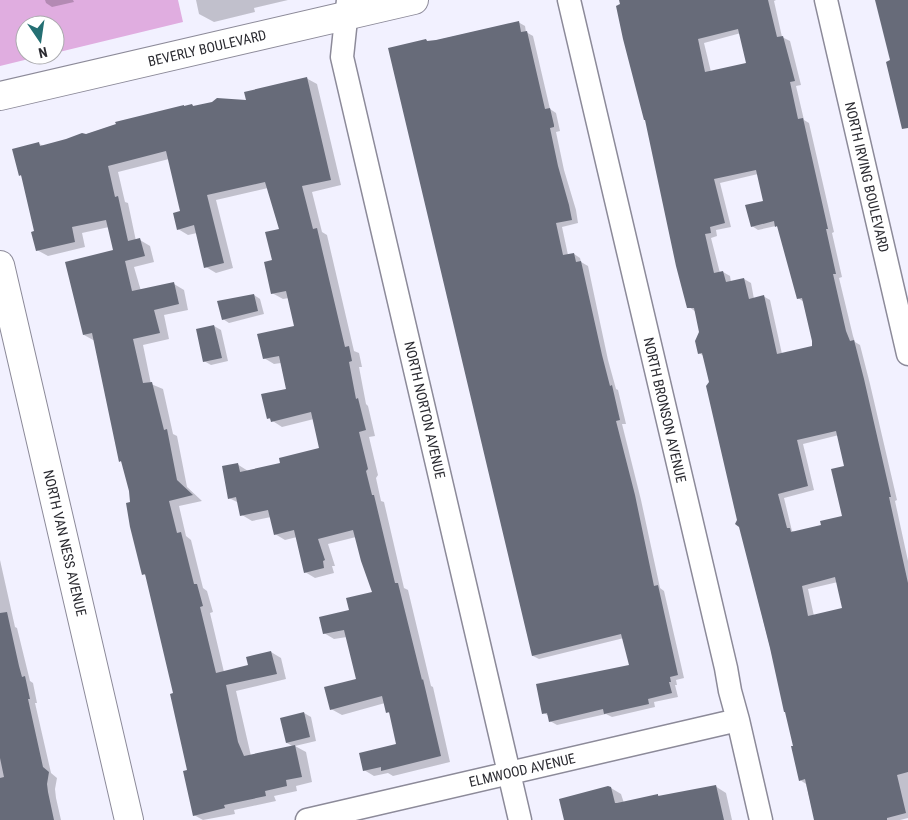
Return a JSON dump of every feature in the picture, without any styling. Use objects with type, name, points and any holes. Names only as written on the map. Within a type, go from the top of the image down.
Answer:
[{"type":"street","name":"BEVERLY BOULEVARD","points":[[0,96],[346,8],[414,0]]},
{"type":"street","name":"NORTH BRONSON AVENUE","points":[[569,0],[761,820]]},
{"type":"street","name":"NORTH IRVING BOULEVARD","points":[[826,0],[908,354]]},
{"type":"street","name":"NORTH NORTON AVENUE","points":[[346,8],[342,57],[520,820]]},
{"type":"street","name":"NORTH VAN NESS AVENUE","points":[[0,265],[130,820]]},
{"type":"street","name":"ELMWOOD AVENUE","points":[[307,820],[738,720]]},
{"type":"shaded area","points":[[0,0],[178,0],[183,22],[65,51],[65,15],[15,15],[15,62],[0,66]]},
{"type":"building","points":[[619,0],[768,0],[777,37],[783,36],[795,81],[790,82],[798,119],[803,118],[828,229],[826,229],[836,274],[833,274],[846,331],[850,341],[854,340],[864,379],[891,497],[889,497],[908,583],[908,772],[897,775],[906,813],[887,818],[887,820],[814,820],[805,779],[799,781],[791,746],[793,746],[770,648],[739,527],[735,524],[737,520],[706,386],[709,382],[702,353],[698,354],[695,341],[699,332],[694,308],[687,308],[676,266],[645,120],[623,39],[616,6],[620,4]],"holes":[[[738,29],[746,63],[705,72],[698,39]],[[756,170],[763,201],[745,205],[751,227],[774,221],[775,227],[777,226],[797,299],[802,298],[812,346],[777,354],[764,295],[749,299],[744,278],[726,282],[723,271],[714,273],[705,234],[711,233],[710,227],[725,223],[714,179]],[[836,431],[844,466],[831,469],[842,516],[820,521],[821,525],[791,532],[790,528],[787,528],[778,494],[808,486],[797,440]],[[835,577],[842,608],[808,616],[802,586]]]},
{"type":"building","points":[[875,0],[908,0],[908,128],[902,129],[886,62],[890,60]]},
{"type":"building","points":[[519,21],[521,32],[527,31],[545,109],[550,108],[554,127],[550,128],[572,220],[556,223],[563,255],[574,253],[576,262],[581,261],[602,355],[610,386],[612,385],[620,420],[616,421],[635,495],[654,586],[658,585],[678,675],[670,677],[671,682],[669,682],[672,693],[648,699],[649,704],[604,714],[603,709],[549,722],[547,713],[542,714],[536,684],[629,665],[621,634],[532,656],[388,48],[426,39],[427,41],[436,40]]},
{"type":"building","points":[[307,77],[331,180],[302,186],[313,229],[317,228],[345,347],[349,346],[352,361],[349,362],[356,399],[358,398],[366,430],[359,432],[368,469],[366,471],[372,495],[374,495],[395,583],[398,583],[441,756],[381,771],[381,767],[363,771],[359,753],[396,744],[389,712],[386,713],[382,696],[330,710],[324,687],[356,679],[344,630],[323,634],[319,617],[349,610],[346,598],[372,592],[353,530],[318,539],[325,560],[323,561],[324,568],[304,573],[294,530],[274,535],[268,510],[240,516],[236,497],[228,499],[222,466],[238,463],[240,472],[280,463],[279,458],[319,448],[311,412],[271,422],[270,418],[267,419],[261,394],[286,389],[279,356],[263,359],[257,334],[294,326],[286,291],[271,294],[264,262],[272,260],[265,232],[279,229],[265,182],[207,195],[224,263],[204,268],[194,225],[177,230],[173,213],[180,211],[166,151],[108,166],[115,197],[118,196],[128,241],[140,238],[145,256],[125,261],[132,291],[174,282],[179,304],[154,310],[160,333],[133,339],[143,383],[152,382],[164,430],[167,429],[177,480],[193,495],[169,501],[177,533],[181,532],[194,584],[197,584],[203,606],[200,607],[216,673],[248,665],[246,657],[271,651],[277,674],[226,685],[238,742],[244,756],[295,745],[302,777],[286,780],[287,786],[265,791],[266,796],[224,805],[225,808],[193,816],[183,771],[187,770],[170,694],[173,693],[145,574],[142,575],[130,527],[126,503],[130,502],[129,491],[121,461],[119,462],[92,333],[83,335],[65,262],[113,250],[106,220],[72,227],[75,242],[36,251],[31,232],[34,231],[21,175],[19,176],[12,149],[39,142],[40,146],[82,133],[86,134],[116,124],[115,122],[184,105],[192,104],[193,106],[212,102],[217,98],[246,100],[244,92]]},
{"type":"building","points":[[254,294],[258,311],[222,320],[217,301]]},
{"type":"building","points":[[214,325],[222,358],[203,362],[196,329]]},
{"type":"building","points":[[7,612],[22,677],[25,676],[30,699],[28,699],[43,767],[49,772],[47,784],[54,820],[0,820],[0,778],[4,777],[0,758],[0,613]]},
{"type":"building","points":[[304,712],[310,737],[286,743],[280,718]]},
{"type":"building","points":[[716,785],[724,820],[564,820],[559,799],[608,786],[611,787],[615,803],[617,803],[658,794],[658,796]]}]
